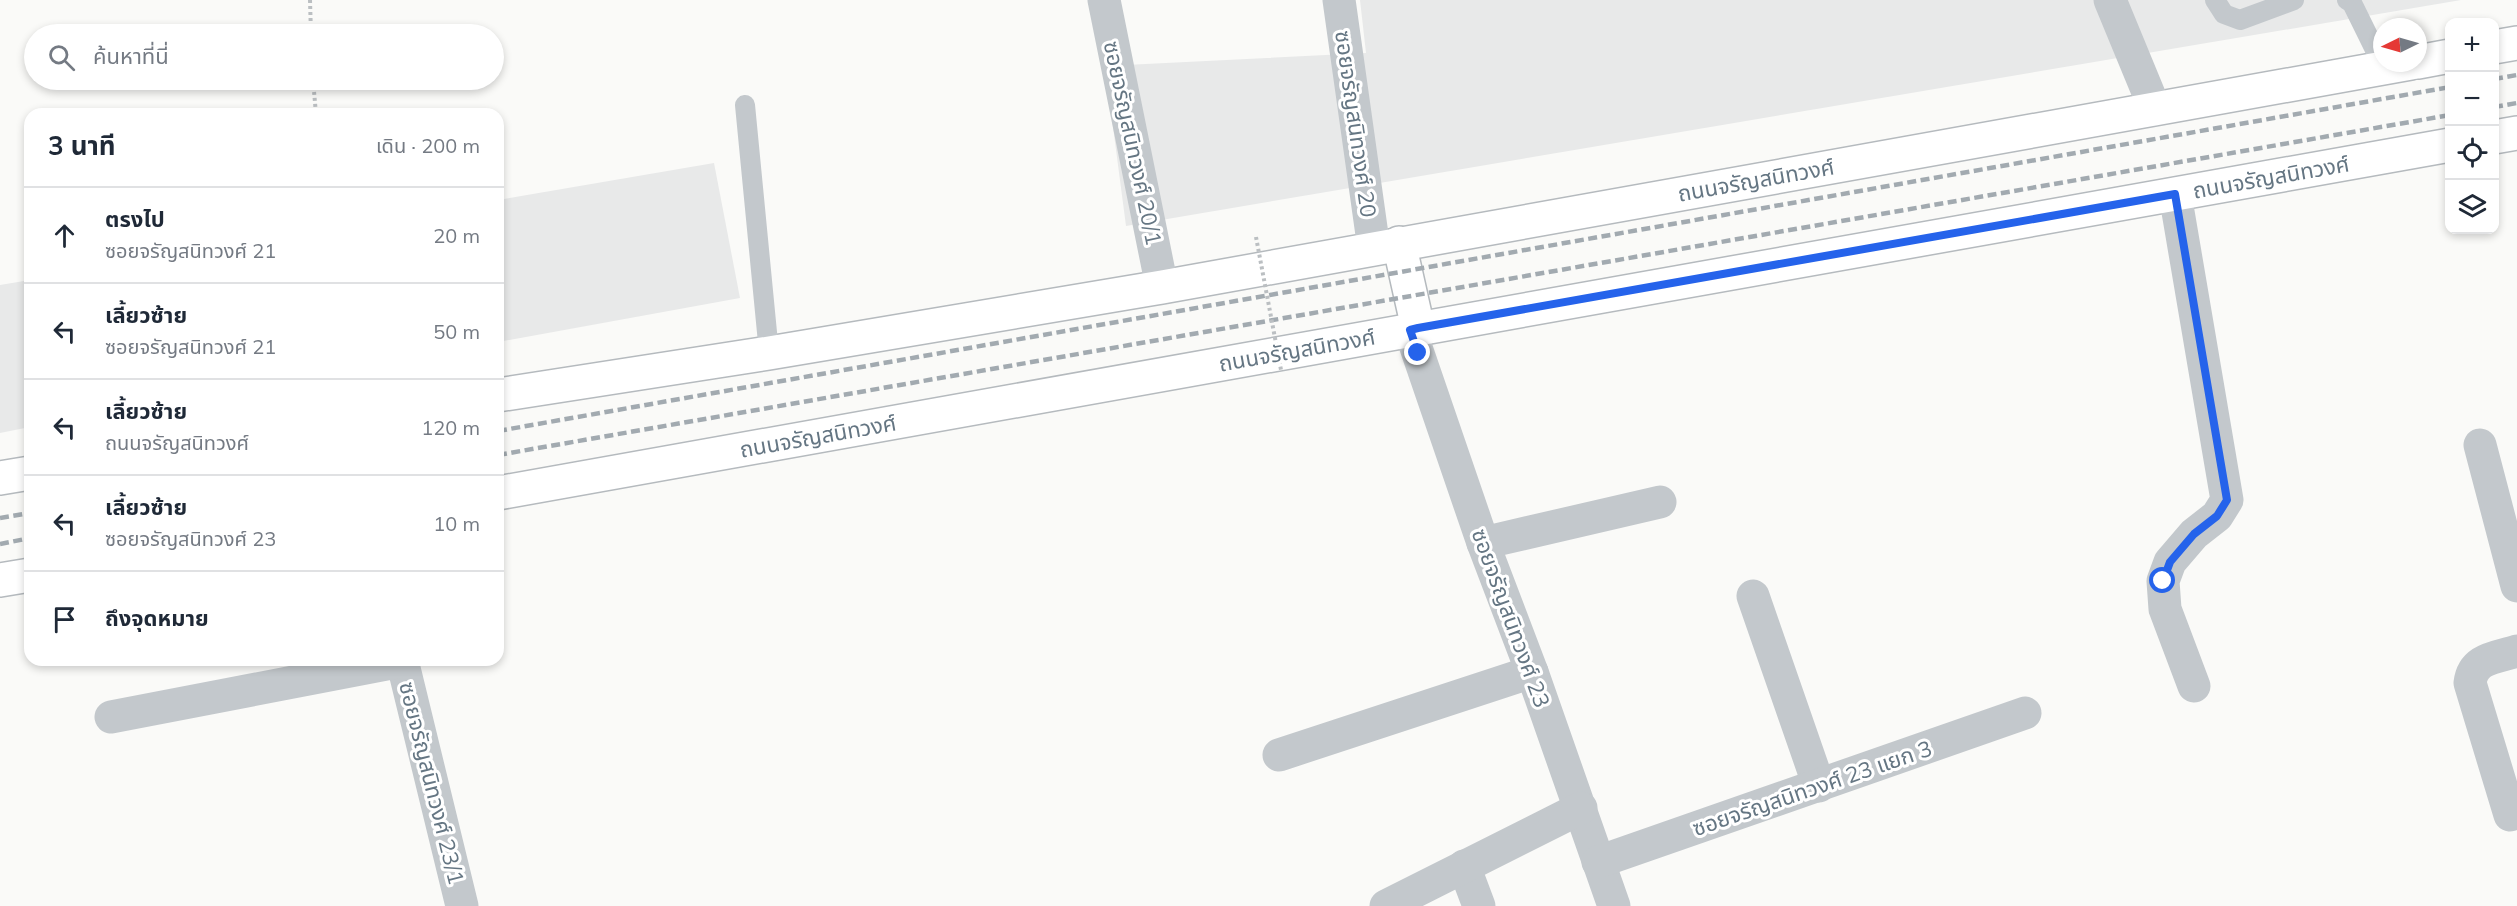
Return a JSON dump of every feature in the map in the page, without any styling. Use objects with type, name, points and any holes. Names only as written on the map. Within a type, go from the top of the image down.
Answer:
[{"type":"main road","points":[[2499,46],[2517,43]]},
{"type":"main road","points":[[2427,60],[2445,57]]},
{"type":"main road","name":"ถนนจรัญสนิทวงศ์","points":[[504,394],[769,353],[1162,287],[2373,70]]},
{"type":"main road","points":[[2499,136],[2517,134]]},
{"type":"main road","name":"ถนนจรัญสนิทวงศ์","points":[[504,491],[2445,146]]},
{"type":"main road","points":[[1386,246],[1414,329]]},
{"type":"main road","points":[[0,478],[24,474]]},
{"type":"main road","points":[[0,580],[24,576]]},
{"type":"street","name":"ซอยจรัญสนิทวงศ์ 20/1","points":[[1104,0],[1162,287]]},
{"type":"street","name":"ซอยจรัญสนิทวงศ์ 20","points":[[1339,0],[1386,246]]},
{"type":"street","points":[[2110,0],[2155,109]]},
{"type":"street","points":[[2175,194],[2227,500],[2217,516],[2194,534],[2170,562],[2163,581],[2165,609],[2194,686]]},
{"type":"street","name":"ซอยจรัญสนิทวงศ์ 23","points":[[1414,329],[1483,543],[1532,672],[1614,906]]},
{"type":"street","points":[[2480,445],[2517,586]]},
{"type":"street","points":[[1483,543],[1660,502]]},
{"type":"street","points":[[1753,596],[1819,786]]},
{"type":"street","points":[[2510,814],[2470,683],[2471,671],[2477,664],[2517,651]]},
{"type":"street","points":[[111,717],[371,666]]},
{"type":"street","name":"ซอยจรัญสนิทวงศ์ 23/1","points":[[403,666],[462,906]]},
{"type":"street","points":[[1279,755],[1532,672]]},
{"type":"street","name":"ซอยจรัญสนิทวงศ์ 23 แยก 3","points":[[1598,862],[2025,713]]},
{"type":"street","points":[[1386,906],[1581,808]]},
{"type":"street","points":[[1464,866],[1479,906]]},
{"type":"lane","points":[[2215,0],[2224,14],[2241,20],[2294,0]]},
{"type":"lane","points":[[2347,0],[2352,3],[2373,32]]},
{"type":"lane","points":[[745,105],[769,353]]},
{"type":"path","points":[[310,0],[311,24]]},
{"type":"path","points":[[314,90],[315,108]]},
{"type":"path","points":[[1256,237],[1281,370]]},
{"type":"shaded area","points":[[1360,0],[2461,0],[1126,226],[1105,66],[1366,53]]},
{"type":"shaded area","points":[[714,163],[740,298],[504,341],[504,199]]},
{"type":"shaded area","points":[[24,281],[24,428],[0,433],[0,285]]},
{"type":"railway","points":[[2499,78],[2517,75]]},
{"type":"railway","points":[[504,430],[2445,88]]},
{"type":"railway","points":[[2499,106],[2517,103]]},
{"type":"railway","points":[[504,454],[2445,116]]},
{"type":"railway","points":[[0,518],[24,514]]},
{"type":"railway","points":[[0,544],[24,539]]},
{"type":"route","points":[[1418,353],[1410,330],[1418,328],[2175,194],[2227,500],[2217,516],[2194,534],[2170,562],[2163,581]]}]
